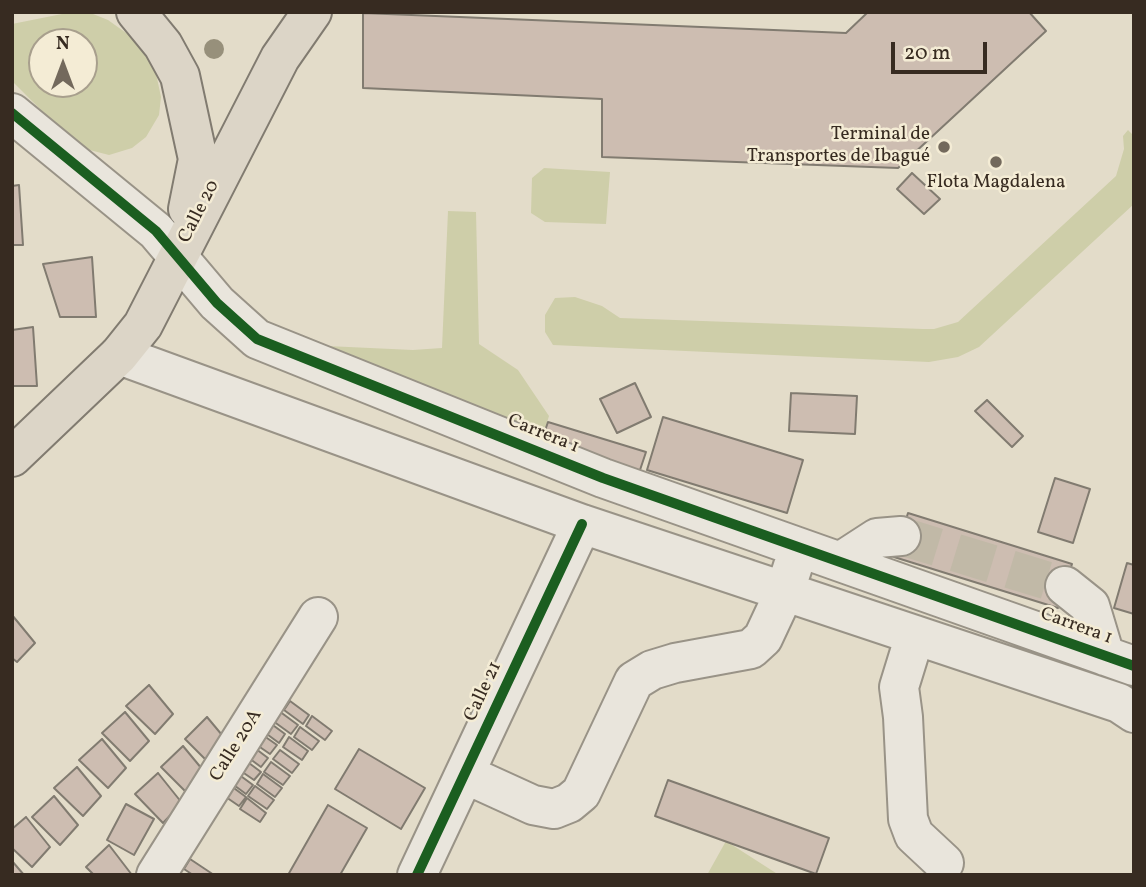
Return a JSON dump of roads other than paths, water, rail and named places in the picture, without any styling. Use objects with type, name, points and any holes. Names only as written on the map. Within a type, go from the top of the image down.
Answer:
[{"type":"main road","points":[[136,12],[163,44],[180,76],[198,159],[178,256]]},
{"type":"main road","name":"Calle 20","points":[[12,457],[119,355],[143,325],[280,58],[312,12]]},
{"type":"street","name":"Carrera 1","points":[[12,113],[156,231],[216,303],[257,339],[603,478],[1119,661]]},
{"type":"street","points":[[119,355],[582,524],[1119,703],[1134,713]]},
{"type":"street","name":"Calle 21","points":[[417,875],[582,524]]},
{"type":"street","points":[[840,562],[877,538],[901,536]]},
{"type":"street","points":[[465,774],[533,805],[554,808],[569,803],[581,793],[634,681],[652,670],[675,663],[751,649],[763,638],[785,592],[799,548]]},
{"type":"street","points":[[1065,586],[1090,606],[1119,661]]},
{"type":"street","name":"Calle 20A","points":[[156,875],[318,617]]},
{"type":"street","points":[[915,635],[899,687],[908,819],[914,835],[944,863]]},
{"type":"tunnel","points":[[901,536],[1065,586]]},
{"type":"place","name":"Terminal de Transportes de Ibagué","points":[[944,147]]},
{"type":"place","name":"Flota Magdalena","points":[[996,162]]}]
